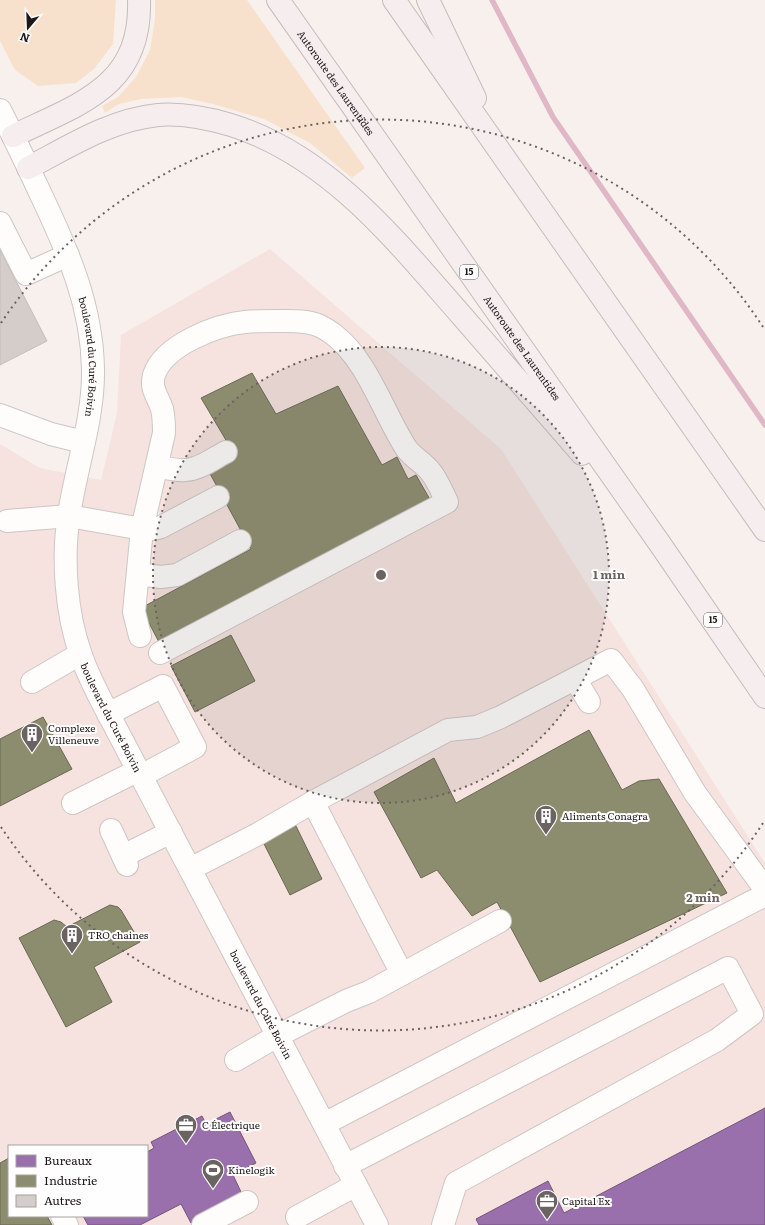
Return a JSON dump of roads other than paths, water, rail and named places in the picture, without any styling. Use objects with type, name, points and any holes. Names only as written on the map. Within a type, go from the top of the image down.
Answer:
[{"type":"highway","points":[[13,136],[90,97],[108,84],[120,71],[134,46],[138,29],[140,0]]},
{"type":"highway","name":"Autoroute des Laurentides","points":[[278,0],[660,544],[765,697]]},
{"type":"highway","points":[[394,0],[765,530]]},
{"type":"highway","points":[[428,0],[504,156]]},
{"type":"highway","points":[[28,168],[102,129],[129,120],[159,115],[179,114],[220,122],[260,136],[287,149],[310,163],[344,190],[398,243],[660,544]]},
{"type":"street","name":"boulevard du Curé Boivin","points":[[0,110],[68,255],[83,301],[90,331],[92,396],[69,516],[66,566],[67,592],[80,654],[88,674],[108,714],[172,832],[277,1036],[377,1225]]},
{"type":"street","points":[[0,223],[26,274],[68,255]]},
{"type":"street","points":[[140,636],[134,612],[142,529],[164,433],[162,408],[154,393],[154,375],[160,362],[169,352],[183,342],[225,326],[244,322],[292,320],[319,325],[332,333],[345,344],[354,356],[407,449],[430,471],[448,502],[160,653]]},
{"type":"street","points":[[0,415],[51,434],[83,442]]},
{"type":"street","points":[[157,466],[187,470],[195,468],[226,452]]},
{"type":"street","points":[[2,517],[69,516],[148,530],[161,527],[218,497]]},
{"type":"street","points":[[138,574],[161,577],[177,575],[240,542]]},
{"type":"street","points":[[32,682],[80,654]]},
{"type":"street","points":[[190,869],[258,834],[448,730],[477,727],[501,717],[611,660],[633,689],[695,793],[765,889]]},
{"type":"street","points":[[574,680],[589,702]]},
{"type":"street","points":[[73,803],[195,747],[163,686],[108,714]]},
{"type":"street","points":[[314,802],[402,974]]},
{"type":"street","points":[[111,830],[125,860],[172,832]]},
{"type":"street","points":[[324,1124],[765,895]]},
{"type":"street","points":[[236,1060],[277,1036],[346,1000],[369,992],[500,921]]},
{"type":"street","points":[[346,1166],[728,968],[752,1014],[717,1040],[456,1183],[443,1225]]},
{"type":"street","points":[[297,1216],[356,1185]]},
{"type":"street","points":[[203,1225],[247,1202]]},
{"type":"waterway","points":[[492,0],[553,117],[765,425]]},
{"type":"place","name":"Complexe Villeneuve","points":[[32,754]]},
{"type":"place","name":"Aliments Conagra","points":[[546,836]]},
{"type":"place","name":"TRO chaines","points":[[72,954]]},
{"type":"place","name":"C Électrique","points":[[186,1144]]},
{"type":"place","name":"Kinelogik","points":[[213,1190]]},
{"type":"place","name":"Capital Ex","points":[[547,1220]]}]
